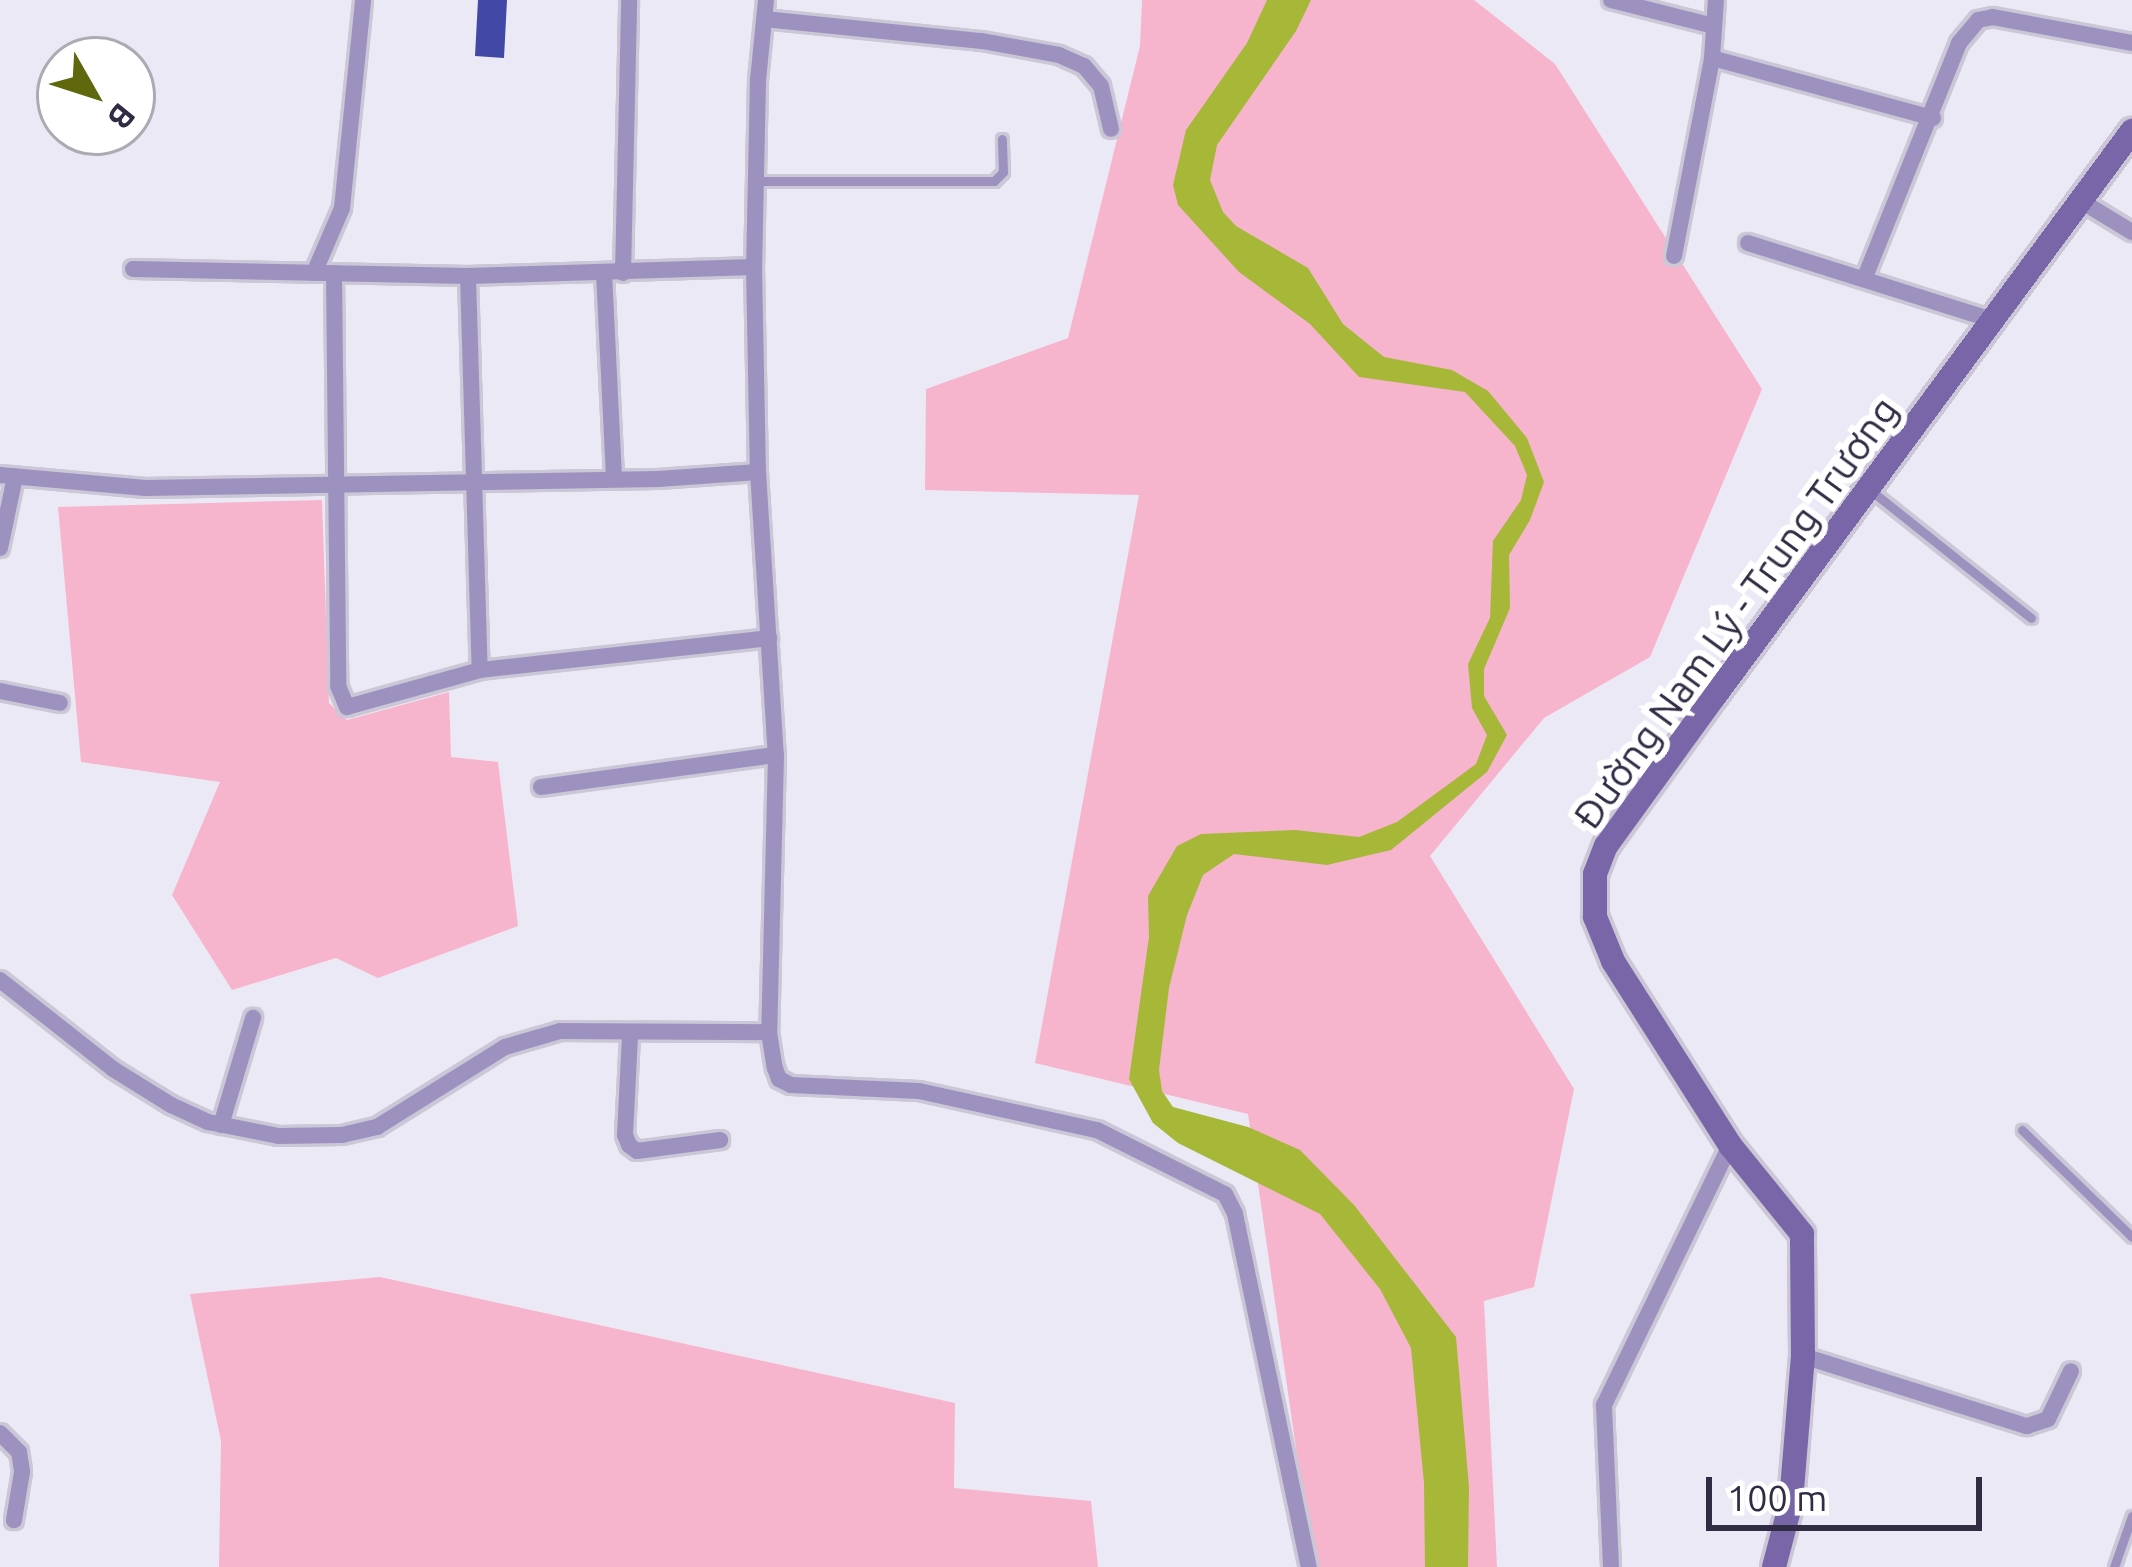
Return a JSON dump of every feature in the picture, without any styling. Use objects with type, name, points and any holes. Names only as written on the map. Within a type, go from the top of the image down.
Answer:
[{"type":"main road","name":"Đường Nam Lý - Trung Trương","points":[[1774,1567],[1788,1526],[1803,1356],[1802,1234],[1730,1145],[1606,947],[1595,917],[1595,874],[1606,846],[2132,131]]},
{"type":"street","points":[[314,273],[341,208],[363,0]]},
{"type":"street","points":[[614,478],[614,273],[629,0]]},
{"type":"street","points":[[1611,0],[1714,26]]},
{"type":"street","points":[[1674,256],[1712,58],[1715,0]]},
{"type":"street","points":[[1111,129],[1092,74],[1059,56],[765,9],[754,267],[758,472],[776,755],[770,1032],[779,1079],[791,1084],[919,1091],[1065,1121],[1096,1130],[1225,1194],[1235,1214],[1310,1567]]},
{"type":"street","points":[[1865,278],[1933,118],[1959,43],[1978,20],[1993,17],[2132,43]]},
{"type":"street","points":[[1712,58],[1933,118]]},
{"type":"street","points":[[2081,201],[2132,232]]},
{"type":"street","points":[[1748,243],[1992,320]]},
{"type":"street","points":[[133,269],[468,276],[754,267]]},
{"type":"street","points":[[334,273],[341,699],[347,706],[480,670],[769,638]]},
{"type":"street","points":[[468,276],[480,670]]},
{"type":"street","points":[[0,548],[7,476],[145,488],[758,472]]},
{"type":"street","points":[[0,691],[60,703]]},
{"type":"street","points":[[542,787],[776,755]]},
{"type":"street","points":[[0,980],[113,1069],[171,1105],[221,1125],[279,1136],[358,1133],[400,1116],[506,1047],[560,1031],[630,1036],[770,1032]]},
{"type":"street","points":[[221,1125],[254,1018]]},
{"type":"street","points":[[630,1036],[625,1135],[629,1145],[637,1151],[720,1140]]},
{"type":"street","points":[[1611,1567],[1604,1405],[1730,1145]]},
{"type":"street","points":[[1803,1356],[2027,1426],[2048,1419],[2071,1371]]},
{"type":"street","points":[[0,1433],[19,1452],[22,1472],[14,1520]]},
{"type":"lane","points":[[755,181],[994,182],[1003,172],[1003,140]]},
{"type":"lane","points":[[1869,489],[2031,618]]},
{"type":"lane","points":[[2022,1130],[2132,1237]]},
{"type":"lane","points":[[2114,1567],[2132,1516]]},
{"type":"shaded area","points":[[1142,0],[1474,0],[1555,64],[1762,389],[1650,657],[1544,718],[1430,856],[1574,1089],[1534,1287],[1484,1301],[1497,1567],[1313,1567],[1248,1114],[1035,1063],[1139,495],[925,490],[926,389],[1068,338],[1140,46]]},
{"type":"shaded area","points":[[1267,0],[1311,0],[1296,31],[1217,145],[1210,180],[1223,212],[1236,226],[1308,268],[1343,324],[1384,357],[1452,370],[1488,391],[1527,438],[1544,482],[1530,520],[1509,555],[1510,608],[1484,669],[1484,696],[1507,735],[1487,772],[1391,850],[1327,865],[1234,854],[1203,875],[1187,915],[1169,988],[1159,1070],[1162,1091],[1173,1107],[1248,1127],[1300,1150],[1354,1205],[1456,1337],[1469,1487],[1468,1567],[1425,1567],[1424,1483],[1411,1348],[1380,1289],[1320,1214],[1178,1143],[1153,1123],[1129,1079],[1149,937],[1148,896],[1177,846],[1201,834],[1295,830],[1359,837],[1397,822],[1476,764],[1487,735],[1472,708],[1468,664],[1490,618],[1493,541],[1521,500],[1527,475],[1515,446],[1465,392],[1359,377],[1310,324],[1239,272],[1178,205],[1173,185],[1186,130],[1247,43]]},
{"type":"shaded area","points":[[322,500],[329,703],[347,720],[449,692],[451,757],[498,762],[518,926],[378,978],[336,958],[232,990],[172,895],[220,782],[81,762],[58,507]]},
{"type":"shaded area","points":[[380,1277],[955,1403],[954,1488],[1091,1501],[1098,1567],[219,1567],[221,1441],[190,1294]]},
{"type":"building","points":[[478,0],[507,0],[504,58],[475,56]]}]
